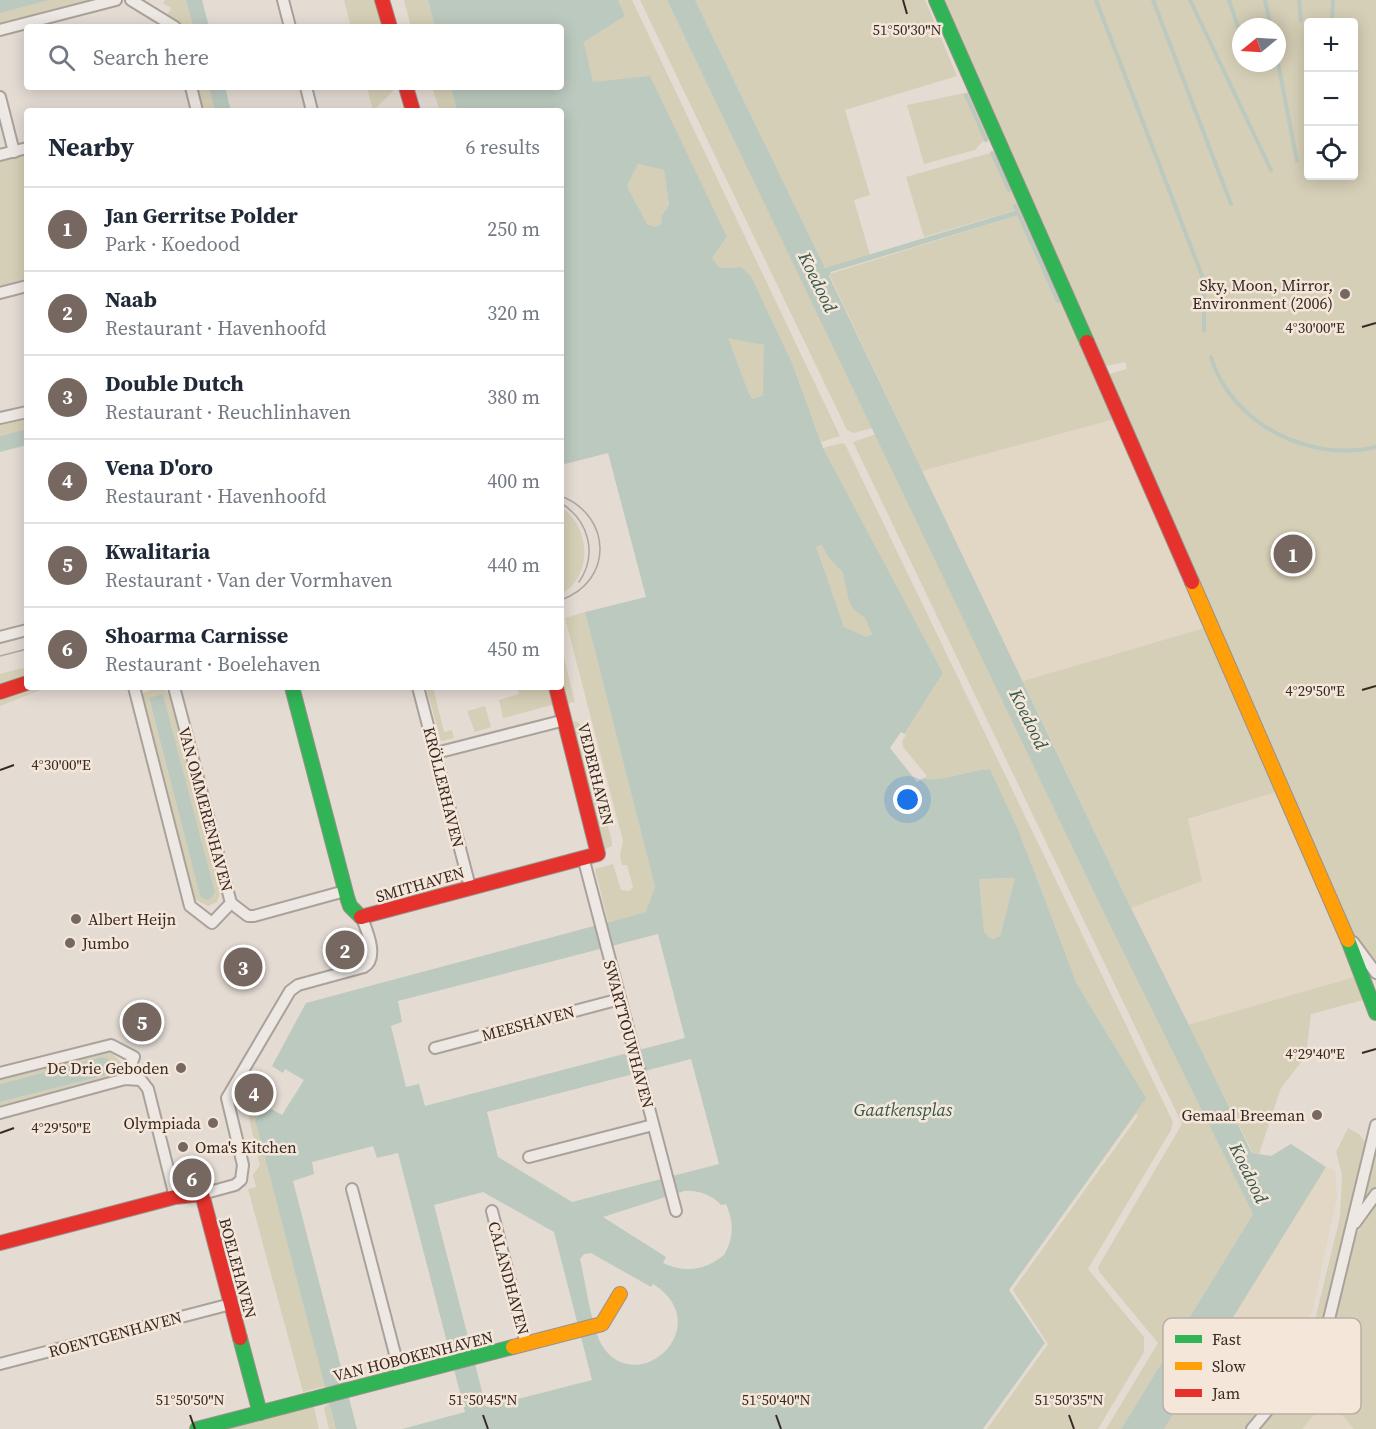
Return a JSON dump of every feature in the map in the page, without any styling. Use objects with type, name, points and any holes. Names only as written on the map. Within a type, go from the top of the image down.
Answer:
[{"type":"street","points":[[0,30],[116,0]]},
{"type":"street","points":[[130,0],[170,24]]},
{"type":"street","points":[[283,0],[289,24]]},
{"type":"street","points":[[382,0],[389,24]]},
{"type":"street","points":[[936,0],[1346,934],[1376,1013]]},
{"type":"street","points":[[192,90],[197,108]]},
{"type":"street","points":[[307,90],[311,108]]},
{"type":"street","points":[[407,90],[412,108]]},
{"type":"street","points":[[0,97],[14,152]]},
{"type":"street","points":[[0,155],[24,149]]},
{"type":"street","points":[[0,293],[24,287]]},
{"type":"street","points":[[0,418],[24,412]]},
{"type":"street","points":[[0,637],[24,631]]},
{"type":"street","points":[[0,692],[24,684]]},
{"type":"street","name":"VAN OMMERENHAVEN","points":[[136,690],[190,906],[212,923],[231,903],[175,690]]},
{"type":"street","name":"SMITHAVEN","points":[[293,690],[345,891],[350,906],[362,918],[583,857]]},
{"type":"street","name":"KRÖLLERHAVEN","points":[[419,690],[470,887]]},
{"type":"street","name":"VEDERHAVEN","points":[[557,690],[598,854],[583,857]]},
{"type":"street","points":[[436,753],[565,720]]},
{"type":"street","name":"SWARTTOUWHAVEN","points":[[583,857],[676,1212]]},
{"type":"street","points":[[231,903],[248,916],[254,916],[345,891]]},
{"type":"street","points":[[0,1243],[175,1197],[202,1194],[235,1185],[241,1180],[243,1165],[227,1098],[290,991],[298,985],[364,967],[370,962],[372,954],[362,918]]},
{"type":"street","points":[[1346,934],[1376,973]]},
{"type":"street","name":"MEESHAVEN","points":[[435,1047],[620,999]]},
{"type":"street","points":[[0,1073],[111,1045],[134,1057],[125,1078]]},
{"type":"street","points":[[0,1113],[125,1078],[141,1080],[148,1089],[175,1197]]},
{"type":"street","points":[[529,1157],[653,1125]]},
{"type":"street","points":[[1330,1318],[1376,1125]]},
{"type":"street","points":[[352,1189],[401,1377]]},
{"type":"street","name":"BOELEHAVEN","points":[[202,1194],[260,1413]]},
{"type":"street","points":[[1353,1225],[1376,1194]]},
{"type":"street","name":"CALANDHAVEN","points":[[492,1211],[526,1344]]},
{"type":"street","name":"VAN HOBOKENHAVEN","points":[[197,1429],[598,1325],[605,1322],[620,1294]]},
{"type":"street","name":"ROENTGENHAVEN","points":[[0,1364],[231,1304]]},
{"type":"street","points":[[1252,1429],[1265,1414]]},
{"type":"shaded area","points":[[50,0],[99,0],[0,26],[0,13]]},
{"type":"shaded area","points":[[165,0],[186,0],[192,24],[177,24],[167,15],[171,8],[163,3]]},
{"type":"shaded area","points":[[344,0],[376,0],[382,24],[350,24]]},
{"type":"shaded area","points":[[404,0],[428,0],[434,24],[410,24]]},
{"type":"shaded area","points":[[618,0],[632,0],[840,436],[821,442],[793,365],[751,276],[741,267],[720,268],[712,258],[727,237],[689,159],[593,82],[584,42],[625,16]]},
{"type":"shaded area","points":[[640,0],[667,0],[873,428],[853,433],[847,430]]},
{"type":"shaded area","points":[[695,0],[925,0],[957,76],[845,110],[870,195],[854,200],[870,255],[827,268],[824,266]]},
{"type":"shaded area","points":[[942,0],[1376,0],[1376,968],[1350,930],[1106,375],[1127,369],[1125,362],[1102,367]]},
{"type":"shaded area","points":[[197,90],[210,90],[214,108],[201,108]]},
{"type":"shaded area","points":[[368,90],[393,90],[376,108],[372,108]]},
{"type":"shaded area","points":[[433,90],[452,90],[456,108],[439,108]]},
{"type":"shaded area","points":[[970,92],[991,139],[982,142],[975,150],[924,164],[907,105]]},
{"type":"shaded area","points":[[997,151],[1115,419],[922,471],[829,274],[1019,215],[1016,210],[924,237],[906,177]]},
{"type":"shaded area","points":[[24,156],[24,280],[0,286],[0,162]]},
{"type":"shaded area","points":[[638,164],[664,170],[669,205],[662,215],[661,224],[656,227],[647,224],[627,186]]},
{"type":"shaded area","points":[[727,337],[764,345],[764,395],[753,399],[749,394]]},
{"type":"shaded area","points":[[24,417],[24,430],[0,436],[0,423]]},
{"type":"shaded area","points":[[1115,419],[1208,627],[1023,681],[922,471]]},
{"type":"shaded area","points":[[876,434],[1100,905],[1253,1214],[1189,1318],[1163,1318],[1163,1361],[1121,1429],[1106,1429],[1158,1343],[1100,1273],[1098,1267],[1182,1124],[853,442]]},
{"type":"shaded area","points":[[845,444],[1173,1122],[1171,1130],[1088,1269],[1144,1337],[1144,1352],[1098,1429],[983,1429],[1045,1343],[1009,1290],[1145,1097],[1077,984],[1018,829],[990,769],[925,779],[899,741],[943,673],[823,448]]},
{"type":"shaded area","points":[[564,509],[578,526],[584,551],[583,564],[572,586],[564,592]]},
{"type":"shaded area","points":[[821,545],[843,573],[854,610],[865,618],[872,634],[866,638],[844,627],[815,547]]},
{"type":"shaded area","points":[[585,612],[655,887],[647,912],[608,922],[595,869],[613,864],[621,890],[629,891],[633,887],[627,865],[622,865],[620,855],[623,841],[565,618]]},
{"type":"shaded area","points":[[1208,627],[1279,791],[1188,819],[1202,881],[1131,908],[1023,681]]},
{"type":"shaded area","points":[[564,658],[575,702],[567,704],[563,690]]},
{"type":"shaded area","points":[[24,668],[24,678],[0,685],[0,674]]},
{"type":"shaded area","points":[[25,690],[41,690],[0,706],[0,700]]},
{"type":"shaded area","points":[[151,690],[165,690],[170,694],[221,889],[217,902],[208,906],[196,900],[192,893],[141,697],[145,692]],"holes":[[[163,694],[215,892],[212,899],[200,896],[149,699]]]},
{"type":"shaded area","points":[[427,690],[434,690],[444,732],[452,730],[454,738],[441,741]]},
{"type":"shaded area","points":[[518,690],[552,690],[556,704],[503,718],[499,700],[519,694]]},
{"type":"shaded area","points":[[485,706],[491,727],[475,732],[467,711]]},
{"type":"shaded area","points":[[576,721],[582,726],[612,842],[612,846],[603,850],[571,722]]},
{"type":"shaded area","points":[[1279,791],[1358,976],[1188,1025],[1131,908],[1202,881],[1188,820]]},
{"type":"shaded area","points":[[1015,878],[1000,936],[993,939],[988,937],[984,931],[979,879]]},
{"type":"shaded area","points":[[1358,976],[1367,999],[1311,1014],[1306,1056],[1281,1088],[1259,1154],[1253,1153],[1188,1025]]},
{"type":"shaded area","points":[[109,1051],[121,1062],[120,1075],[115,1079],[0,1109],[0,1102],[106,1075],[102,1057],[0,1084],[0,1078]]},
{"type":"shaded area","points":[[246,1105],[258,1113],[255,1120],[325,1386],[303,1392],[248,1189],[256,1187],[253,1175],[260,1165]]},
{"type":"shaded area","points":[[1348,1128],[1359,1134],[1367,1145],[1324,1318],[1315,1318],[1340,1217],[1342,1174],[1336,1152]]},
{"type":"shaded area","points":[[1376,1146],[1376,1186],[1363,1204]]},
{"type":"shaded area","points":[[1326,1167],[1335,1170],[1337,1197],[1310,1318],[1230,1318]]},
{"type":"shaded area","points":[[1376,1201],[1376,1429],[1354,1429],[1341,1414],[1361,1414],[1361,1318],[1336,1318],[1357,1233]]},
{"type":"shaded area","points":[[329,1403],[336,1429],[329,1429],[324,1408]]},
{"type":"shaded area","points":[[309,1407],[314,1407],[319,1429],[227,1429]]},
{"type":"shaded area","points":[[1173,1414],[1259,1414],[1246,1429],[1164,1429]]},
{"type":"shaded area","points":[[1271,1414],[1315,1414],[1302,1429],[1258,1429]]},
{"type":"shaded area","points":[[1315,1414],[1341,1414],[1354,1429],[1302,1429]]},
{"type":"water","points":[[0,0],[50,0],[0,13]]},
{"type":"water","points":[[186,0],[202,0],[208,24],[192,24]]},
{"type":"water","name":"Gaatkensplas","points":[[428,0],[618,0],[625,16],[584,42],[593,82],[650,76],[727,237],[712,258],[720,268],[741,267],[751,276],[793,365],[823,448],[943,673],[899,742],[925,779],[990,769],[1018,829],[1077,984],[1146,1098],[1009,1290],[1045,1343],[983,1429],[402,1429],[465,1412],[398,1153],[377,1158],[373,1146],[312,1162],[314,1174],[293,1181],[357,1429],[336,1429],[255,1120],[264,1105],[282,1115],[304,1080],[285,1069],[283,1073],[272,1066],[306,1003],[646,912],[655,887],[585,612],[646,597],[608,453],[564,464],[564,108],[456,108],[452,90],[564,90],[564,24],[434,24]],"holes":[[[638,164],[664,170],[669,205],[662,215],[661,224],[656,227],[647,224],[627,186]],[[728,338],[764,345],[763,395],[753,399],[749,394]],[[821,545],[843,573],[849,601],[854,610],[865,618],[872,634],[866,637],[844,627],[816,547]],[[1015,878],[1000,936],[993,939],[988,937],[984,931],[979,879]],[[658,934],[685,1038],[425,1106],[419,1084],[406,1087],[391,1026],[402,1022],[398,1001]],[[691,1059],[719,1164],[572,1202],[498,1157],[487,1112]],[[684,1191],[699,1192],[713,1198],[721,1205],[726,1204],[732,1230],[724,1255],[702,1267],[687,1269],[663,1263],[666,1257],[603,1217]],[[483,1192],[554,1232],[592,1380],[486,1407],[434,1205]],[[591,1253],[651,1287],[653,1284],[671,1301],[678,1318],[675,1336],[666,1350],[652,1361],[635,1365],[618,1361],[603,1347],[592,1318],[580,1259],[584,1254]]]},
{"type":"water","name":"Koedood","points":[[667,0],[695,0],[825,268],[1017,210],[1019,215],[831,272],[829,276],[1131,908],[1252,1153],[1271,1156],[1291,1144],[1326,1167],[1233,1318],[1189,1318],[1253,1214],[1100,905]]},
{"type":"water","points":[[210,90],[226,90],[230,108],[214,108]]},
{"type":"water","points":[[24,430],[24,446],[0,452],[0,436]]},
{"type":"water","points":[[163,694],[215,892],[212,898],[206,900],[200,896],[149,698]]},
{"type":"water","points":[[102,1057],[110,1060],[113,1068],[106,1075],[0,1102],[0,1084]]},
{"type":"water","points":[[1163,1361],[1163,1414],[1173,1414],[1164,1429],[1121,1429]]},
{"type":"pier","points":[[927,704],[902,741],[903,747],[927,776],[917,782],[890,748],[901,732],[906,735]]},
{"type":"pier","points":[[1136,1114],[1138,1116],[1013,1290],[1048,1344],[987,1429],[983,1429],[1045,1343],[1009,1290]]},
{"type":"waterway","points":[[1096,0],[1204,281],[1204,331]]},
{"type":"waterway","points":[[1153,0],[1231,204]]},
{"type":"waterway","points":[[1190,0],[1271,170]]},
{"type":"waterway","points":[[1229,0],[1235,18]]},
{"type":"waterway","points":[[1265,0],[1269,18]]},
{"type":"waterway","points":[[1299,0],[1301,21]]},
{"type":"waterway","points":[[1332,18],[1333,0]]},
{"type":"waterway","points":[[1280,72],[1297,161]]},
{"type":"waterway","points":[[966,95],[986,140]]},
{"type":"waterway","points":[[992,153],[1009,190]]},
{"type":"waterway","points":[[1015,206],[1058,301]]},
{"type":"waterway","points":[[1211,357],[1221,381],[1236,402],[1276,433],[1300,443],[1325,449],[1351,450],[1376,447]]},
{"type":"tram line","points":[[564,498],[578,505],[590,518],[597,533],[600,548],[598,564],[591,579],[578,591],[564,598]]},
{"type":"tram line","points":[[564,505],[578,519],[588,539],[588,560],[579,582]]},
{"type":"tram line","points":[[0,656],[24,650]]},
{"type":"traffic: fast","points":[[936,0],[1087,342]]},
{"type":"traffic: fast","points":[[293,690],[347,897],[350,906],[361,917]]},
{"type":"traffic: fast","points":[[1348,940],[1376,1013]]},
{"type":"traffic: fast","points":[[240,1338],[260,1413]]},
{"type":"traffic: fast","points":[[197,1429],[513,1347]]},
{"type":"traffic: slow","points":[[1192,582],[1348,940]]},
{"type":"traffic: slow","points":[[513,1347],[602,1324],[620,1294]]},
{"type":"traffic: jam","points":[[382,0],[389,24]]},
{"type":"traffic: jam","points":[[407,90],[412,108]]},
{"type":"traffic: jam","points":[[1087,342],[1192,582]]},
{"type":"traffic: jam","points":[[0,692],[24,684]]},
{"type":"traffic: jam","points":[[361,917],[598,854],[557,690]]},
{"type":"traffic: jam","points":[[0,1243],[175,1197],[202,1194],[240,1338]]},
{"type":"place","name":"Sky, Moon, Mirror, Environment (2006)","points":[[1345,294]]},
{"type":"place","name":"Jan Gerritse Polder","points":[[1293,554]]},
{"type":"place","name":"Albert Heijn","points":[[76,919]]},
{"type":"place","name":"Jumbo","points":[[70,943]]},
{"type":"place","name":"Naab","points":[[345,950]]},
{"type":"place","name":"Double Dutch","points":[[243,967]]},
{"type":"place","name":"Kwalitaria","points":[[142,1022]]},
{"type":"place","name":"De Drie Geboden","points":[[181,1068]]},
{"type":"place","name":"Vena D'oro","points":[[254,1093]]},
{"type":"place","name":"Gemaal Breeman","points":[[1317,1115]]},
{"type":"place","name":"Olympiada","points":[[213,1123]]},
{"type":"place","name":"Oma's Kitchen","points":[[183,1147]]},
{"type":"place","name":"Shoarma Carnisse","points":[[192,1178]]}]
